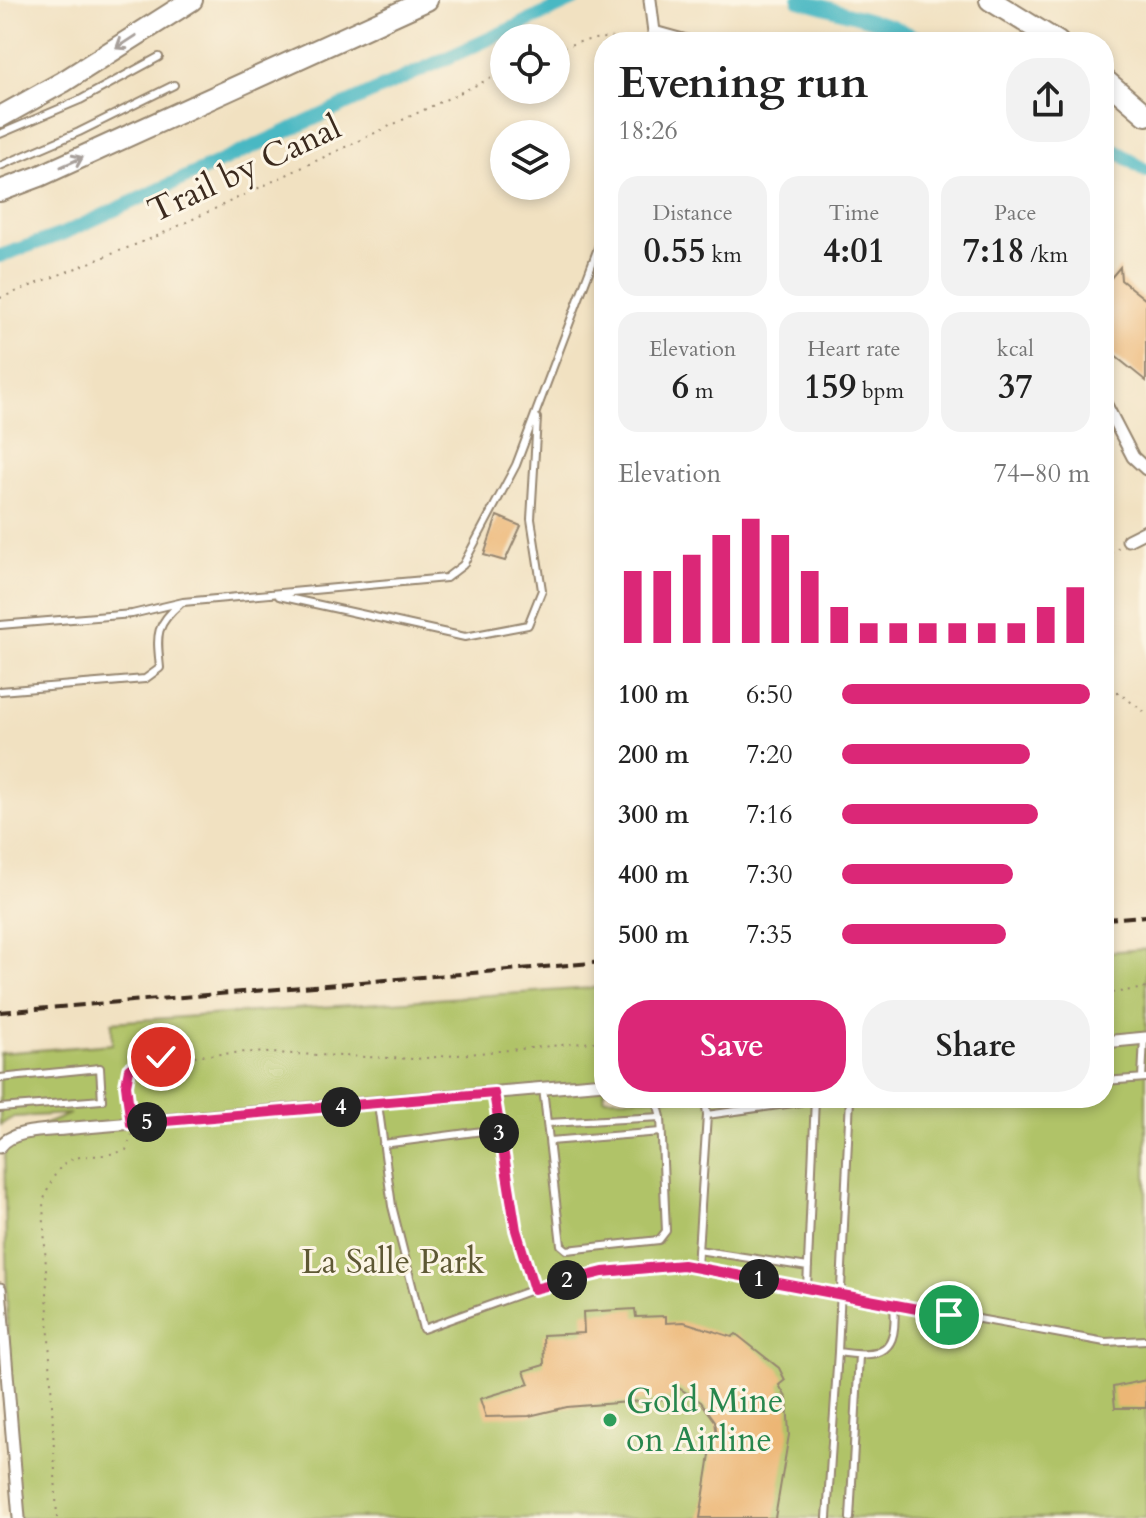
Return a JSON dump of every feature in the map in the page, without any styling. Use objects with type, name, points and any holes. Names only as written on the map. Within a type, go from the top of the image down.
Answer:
[{"type":"highway","points":[[0,117],[63,82],[192,0]]},
{"type":"highway","points":[[0,191],[308,56],[427,0]]},
{"type":"highway","points":[[990,0],[1042,32]]},
{"type":"highway","points":[[1114,88],[1146,115]]},
{"type":"street","points":[[651,6],[653,32]]},
{"type":"street","points":[[1114,420],[1133,457],[1146,469]]},
{"type":"street","points":[[1128,540],[1146,531]]},
{"type":"street","points":[[1114,1041],[1145,1038]]},
{"type":"street","points":[[1,1142],[20,1135],[131,1124],[594,1084]]},
{"type":"street","points":[[0,1289],[5,1408],[19,1518]]},
{"type":"lane","points":[[0,134],[80,100],[159,57]]},
{"type":"lane","points":[[0,166],[79,132],[174,85]]},
{"type":"lane","points":[[0,625],[132,614],[183,602],[446,578],[463,565],[516,465],[594,258]]},
{"type":"lane","points":[[271,595],[342,607],[465,637],[528,625],[542,590],[531,519],[538,406]]},
{"type":"lane","points":[[0,691],[145,679],[160,668],[156,635],[166,616],[183,602]]},
{"type":"lane","points":[[1114,1080],[1144,1078],[1145,1038]]},
{"type":"lane","points":[[0,1078],[100,1068],[102,1100],[0,1108]]},
{"type":"lane","points":[[543,1088],[561,1245],[567,1250],[659,1240],[666,1231],[659,1108]]},
{"type":"lane","points":[[494,1093],[516,1230],[534,1289]]},
{"type":"lane","points":[[378,1104],[392,1206],[423,1329],[534,1289],[603,1272],[654,1266],[697,1267],[1105,1342],[1146,1340]]},
{"type":"lane","points":[[697,1267],[706,1108]]},
{"type":"lane","points":[[707,1115],[754,1108]]},
{"type":"lane","points":[[807,1288],[815,1108]]},
{"type":"lane","points":[[827,1518],[849,1108]]},
{"type":"lane","points":[[548,1123],[661,1117]]},
{"type":"lane","points":[[619,1119],[620,1136]]},
{"type":"lane","points":[[583,1121],[584,1138]]},
{"type":"lane","points":[[383,1144],[498,1129]]},
{"type":"lane","points":[[550,1141],[661,1132]]},
{"type":"lane","points":[[698,1250],[808,1267]]},
{"type":"lane","points":[[838,1352],[876,1355],[891,1345],[896,1330],[894,1305]]},
{"type":"lane","points":[[850,1518],[859,1355]]},
{"type":"path","points":[[570,44],[594,39]]},
{"type":"path","name":"Trail by Canal","points":[[0,298],[155,237],[490,79]]},
{"type":"path","points":[[1114,550],[1128,540]]},
{"type":"path","points":[[1114,689],[1146,713]]},
{"type":"path","points":[[1114,993],[1146,988]]},
{"type":"path","points":[[57,1518],[43,1202],[63,1164],[81,1154],[126,1150],[133,1139],[126,1085],[129,1069],[142,1060],[247,1052],[415,1059],[594,1042]]},
{"type":"green space","name":"La Salle Park","points":[[1146,949],[1146,1518],[11,1518],[4,1141],[70,1114],[14,1117],[0,1125],[0,1053],[112,1044],[112,1022],[594,988],[594,1108],[1114,1108],[1114,951]]},
{"type":"building","points":[[1120,267],[1121,280],[1146,300],[1146,381],[1114,355],[1114,274]]},
{"type":"building","points":[[497,516],[521,526],[505,561],[484,555]]},
{"type":"building","points":[[635,1309],[636,1317],[666,1316],[666,1323],[684,1322],[732,1337],[736,1334],[779,1368],[785,1380],[779,1385],[787,1399],[789,1435],[775,1518],[700,1518],[713,1436],[717,1436],[715,1421],[701,1402],[677,1387],[678,1398],[567,1407],[529,1416],[486,1417],[480,1399],[529,1384],[524,1371],[544,1365],[543,1335],[584,1333],[583,1312]]},
{"type":"building","points":[[1146,1380],[1146,1408],[1115,1408],[1113,1387]]},
{"type":"waterway","points":[[0,256],[62,234],[574,0]]},
{"type":"waterway","points":[[799,0],[905,32]]},
{"type":"waterway","points":[[1114,150],[1146,171]]},
{"type":"railway","points":[[1114,918],[1146,916]]},
{"type":"railway","points":[[0,1012],[594,963]]},
{"type":"place","name":"Gold Mine on Airline","points":[[610,1420]]},
{"type":"route","points":[[161,1057],[142,1060],[129,1069],[126,1085],[131,1124],[494,1093],[516,1230],[534,1289],[603,1272],[683,1265],[949,1315]]}]
